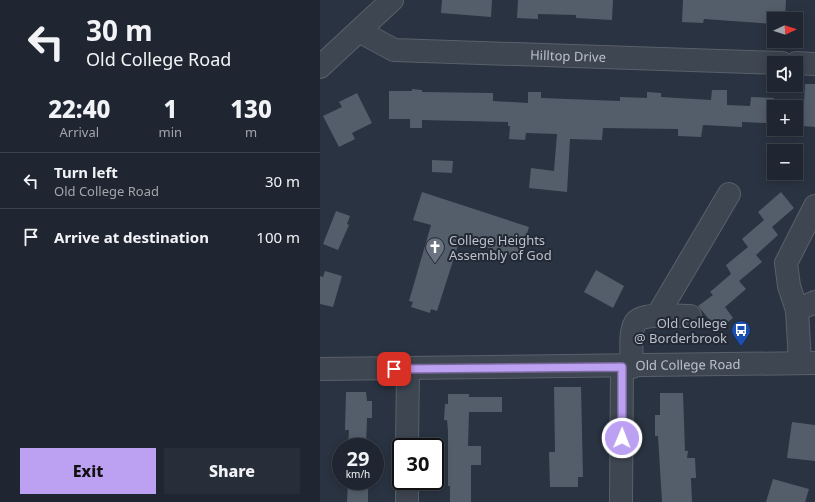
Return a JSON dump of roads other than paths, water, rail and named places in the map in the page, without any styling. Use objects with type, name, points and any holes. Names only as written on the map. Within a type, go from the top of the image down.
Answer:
[{"type":"street","points":[[320,67],[392,0]]},
{"type":"street","name":"Hilltop Drive","points":[[359,31],[394,50],[767,62]]},
{"type":"street","points":[[803,63],[815,64]]},
{"type":"street","points":[[657,316],[729,194]]},
{"type":"street","points":[[808,363],[806,306],[789,286],[786,263],[815,206]]},
{"type":"street","points":[[621,502],[627,367],[635,322],[642,317],[690,316]]},
{"type":"street","name":"Old College Road","points":[[320,369],[627,367],[808,363]]},
{"type":"street","points":[[407,438],[408,369]]},
{"type":"street","points":[[407,490],[407,502]]},
{"type":"place","name":"College Heights Assembly of God","points":[[435,264]]},
{"type":"place","name":"Old College @ Borderbrook","points":[[741,347]]}]
